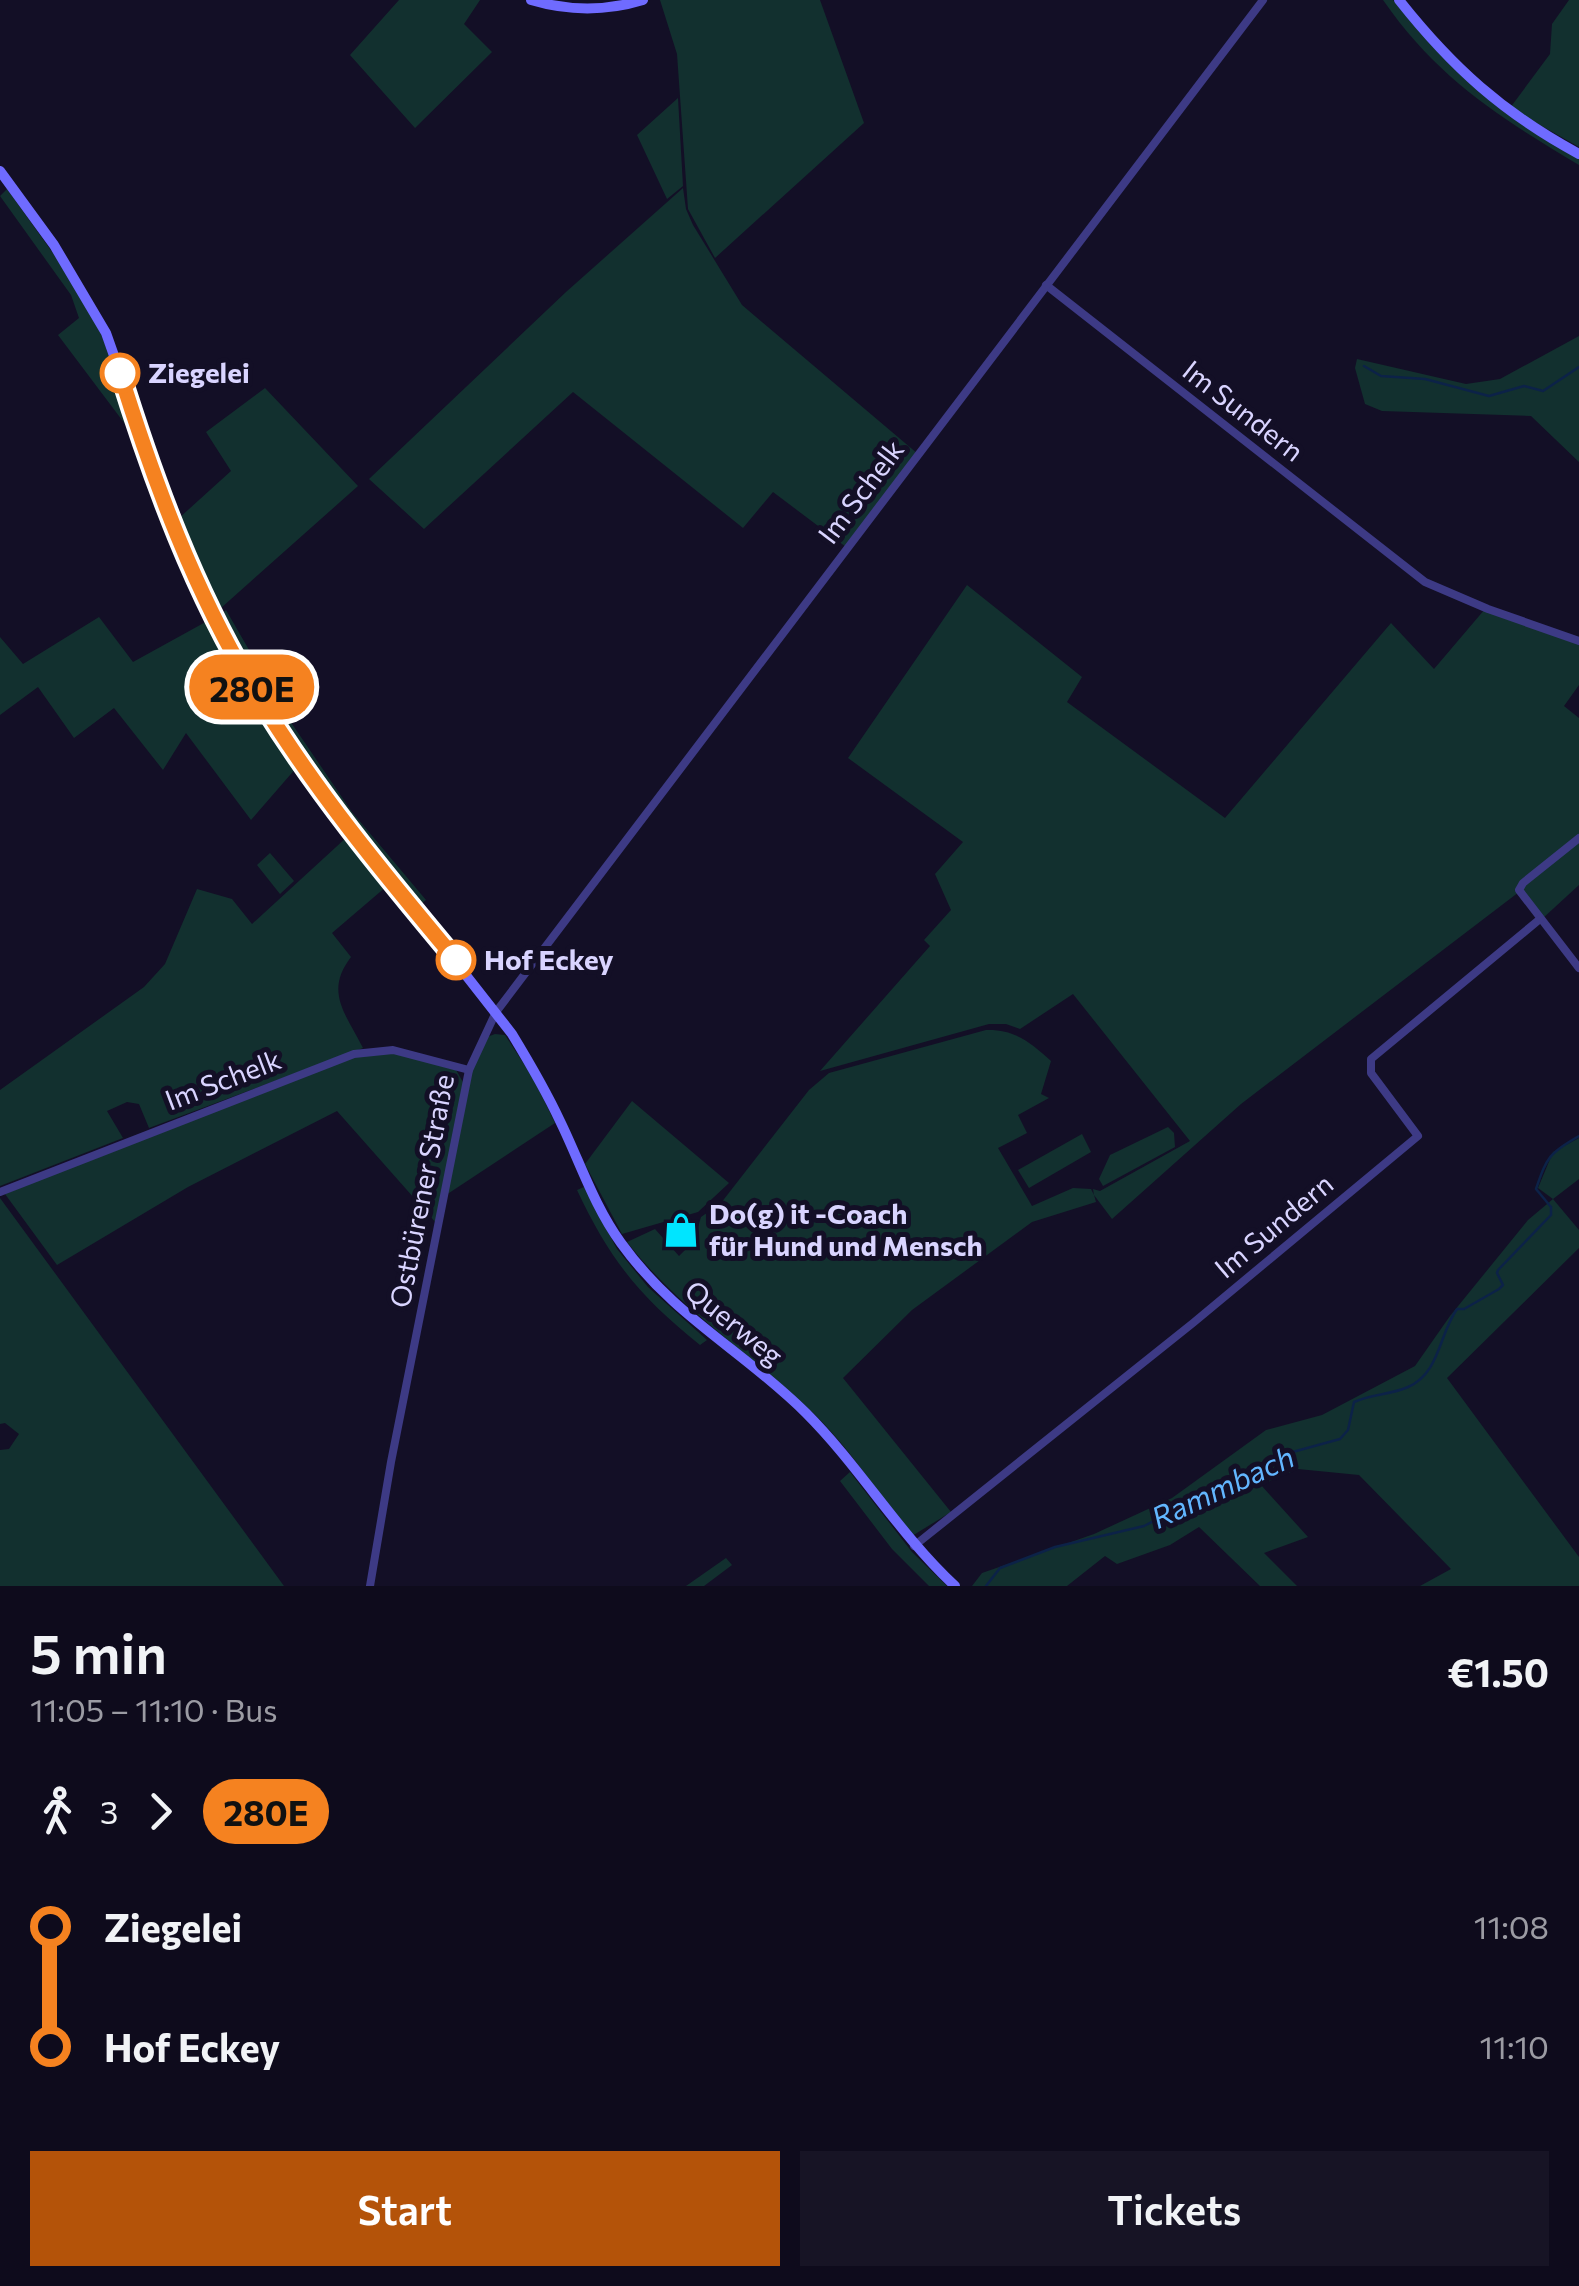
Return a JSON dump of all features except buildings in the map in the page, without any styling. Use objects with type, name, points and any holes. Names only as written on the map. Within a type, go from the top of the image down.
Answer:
[{"type":"street","points":[[531,0],[578,8],[615,7],[643,0]]},
{"type":"street","name":"Im Schelk","points":[[496,1012],[1263,0]]},
{"type":"street","points":[[1398,0],[1443,54],[1478,88],[1538,131],[1579,154]]},
{"type":"street","points":[[0,171],[54,244],[106,333],[173,522],[206,600],[252,688],[312,779],[496,1012]]},
{"type":"street","name":"Im Sundern","points":[[1046,284],[1425,582],[1579,641]]},
{"type":"street","points":[[1579,838],[1523,882],[1519,890],[1579,968]]},
{"type":"street","name":"Im Sundern","points":[[914,1546],[1193,1323],[1418,1136],[1371,1073],[1371,1059],[1540,919]]},
{"type":"street","name":"Ostbürener Straße","points":[[370,1586],[469,1070],[496,1012]]},
{"type":"street","name":"Querweg","points":[[496,1012],[538,1076],[607,1222],[644,1274],[701,1329],[806,1413],[831,1439],[914,1546],[956,1586]]},
{"type":"street","name":"Im Schelk","points":[[0,1192],[354,1054],[393,1050],[469,1070]]},
{"type":"green space","points":[[399,0],[480,0],[464,24],[492,52],[415,128],[350,55]]},
{"type":"green space","points":[[660,0],[820,0],[864,123],[715,258],[688,209],[677,54]]},
{"type":"green space","points":[[1383,0],[1393,0],[1435,49],[1477,89],[1523,124],[1579,156],[1579,165],[1522,130],[1448,74]]},
{"type":"green space","points":[[1569,0],[1579,0],[1579,147],[1510,108],[1550,54],[1552,24]]},
{"type":"green space","points":[[678,98],[683,186],[667,199],[637,135]]},
{"type":"green space","points":[[683,188],[693,225],[742,305],[918,454],[846,547],[773,492],[743,528],[573,392],[424,529],[369,479],[566,292]]},
{"type":"green space","points":[[7,189],[80,291],[101,334],[134,424],[128,428],[58,335],[79,318],[71,295],[0,196]]},
{"type":"green space","points":[[1579,336],[1579,462],[1531,416],[1382,411],[1365,404],[1355,368],[1357,359],[1466,384],[1500,379]]},
{"type":"green space","points":[[265,388],[358,486],[221,608],[215,605],[178,519],[231,471],[206,432]]},
{"type":"green space","points":[[967,585],[1082,677],[1067,702],[1225,818],[1391,623],[1434,669],[1485,609],[1579,642],[1579,685],[1564,706],[1579,718],[1579,837],[1523,882],[1519,892],[1241,1104],[1112,1219],[1093,1189],[1100,1191],[1190,1141],[1073,994],[1020,1029],[989,1024],[820,1071],[930,946],[924,940],[951,910],[935,874],[963,842],[848,758]]},
{"type":"green space","points":[[226,610],[290,721],[352,812],[426,900],[417,907],[307,762],[219,616]]},
{"type":"green space","points":[[99,617],[133,662],[211,619],[297,767],[251,820],[186,733],[163,770],[114,708],[74,738],[38,687],[0,715],[0,637],[23,664]]},
{"type":"green space","points":[[348,836],[387,886],[332,933],[351,957],[338,992],[363,1048],[149,1128],[139,1104],[127,1102],[107,1111],[123,1138],[0,1186],[0,1090],[144,987],[165,964],[197,889],[232,899],[252,924]]},
{"type":"green space","points":[[1579,840],[1579,885],[1542,919],[1520,890]]},
{"type":"green space","points":[[270,853],[294,881],[280,894],[257,865]]},
{"type":"green space","points":[[986,1030],[1014,1035],[1051,1061],[1041,1094],[1049,1098],[1018,1115],[1027,1133],[998,1148],[1032,1206],[1073,1188],[1091,1189],[1096,1202],[1032,1222],[912,1310],[843,1378],[951,1512],[912,1536],[824,1424],[670,1289],[627,1242],[655,1229],[679,1256],[694,1241],[701,1217],[721,1203],[809,1090],[829,1073]]},
{"type":"green space","points":[[505,1035],[533,1078],[555,1123],[446,1195],[472,1070],[487,1037]]},
{"type":"green space","points":[[394,1053],[455,1068],[464,1084],[437,1224],[337,1111],[188,1187],[57,1265],[5,1194],[355,1056]]},
{"type":"green space","points":[[632,1101],[729,1183],[698,1212],[622,1234],[585,1164]]},
{"type":"green space","points":[[1168,1127],[1174,1133],[1175,1147],[1103,1186],[1099,1179],[1110,1155]]},
{"type":"green space","points":[[1082,1134],[1091,1152],[1029,1188],[1018,1170]]},
{"type":"green space","points":[[1579,1138],[1579,1179],[1553,1199],[1538,1188],[1553,1152]]},
{"type":"green space","points":[[584,1187],[617,1249],[648,1287],[707,1340],[700,1345],[628,1275],[589,1215],[577,1190]]},
{"type":"green space","points":[[0,1198],[284,1586],[0,1586],[0,1450],[9,1449],[19,1434],[5,1423],[0,1424]]},
{"type":"green space","points":[[1553,1199],[1579,1230],[1579,1248],[1447,1378],[1579,1557],[1579,1586],[1420,1586],[1451,1569],[1359,1475],[1298,1469],[1261,1485],[1308,1537],[1264,1553],[1297,1586],[1260,1586],[1199,1527],[1170,1545],[1117,1564],[1105,1556],[1067,1586],[972,1586],[982,1573],[1094,1534],[1172,1498],[1266,1430],[1322,1415],[1415,1366],[1528,1220]]},
{"type":"green space","points":[[850,1472],[912,1552],[947,1586],[929,1586],[892,1549],[840,1481]]},
{"type":"green space","points":[[726,1558],[732,1565],[704,1586],[686,1586]]},
{"type":"waterway","points":[[1364,366],[1381,376],[1425,379],[1489,396],[1524,386],[1543,391],[1579,367]]},
{"type":"waterway","name":"Rammbach","points":[[986,1586],[1000,1568],[1055,1547],[1144,1526],[1278,1456],[1340,1439],[1348,1430],[1354,1402],[1401,1390],[1419,1381],[1433,1363],[1457,1309],[1464,1309],[1499,1289],[1503,1285],[1498,1270],[1551,1215],[1551,1207],[1536,1189],[1550,1157],[1579,1136]]},
{"type":"bus line","name":"280E","points":[[120,373],[173,522],[206,600],[252,688],[302,766],[456,960]]},
{"type":"place","name":"Ziegelei","points":[[120,373]]},
{"type":"place","name":"Hof Eckey","points":[[456,960]]},
{"type":"place","name":"Do(g) it -Coach für Hund und Mensch","points":[[681,1230]]}]
